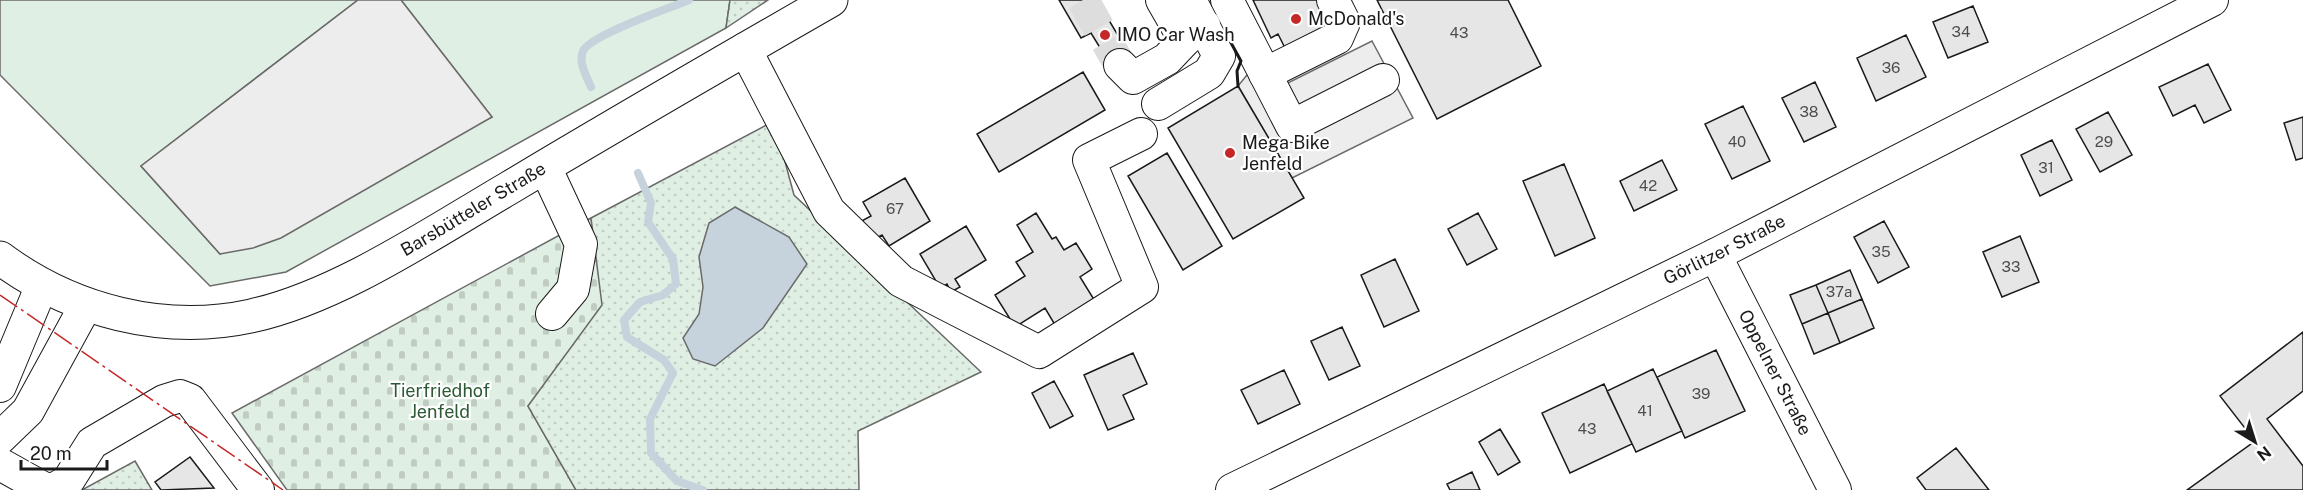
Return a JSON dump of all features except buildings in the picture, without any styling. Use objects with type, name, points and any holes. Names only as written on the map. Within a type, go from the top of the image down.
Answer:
[{"type":"main road","name":"Barsbütteler Straße","points":[[0,258],[42,285],[86,305],[145,319],[185,322],[251,316],[297,302],[338,284],[432,233],[831,0]]},
{"type":"street","points":[[1158,104],[1209,73],[1219,56],[1193,22],[1162,0]]},
{"type":"street","points":[[1227,0],[1292,126],[1383,80]]},
{"type":"street","points":[[1265,74],[1337,38],[1344,22],[1333,0]]},
{"type":"street","name":"Görlitzer Straße","points":[[1232,490],[1715,255],[2212,0]]},
{"type":"street","points":[[1120,65],[1133,78],[1167,59],[1193,22]]},
{"type":"street","points":[[745,49],[829,211],[901,280],[1039,352],[1142,287],[1089,160],[1141,134]]},
{"type":"street","points":[[545,166],[581,244],[573,289],[552,314]]},
{"type":"street","name":"Oppelner Straße","points":[[1715,255],[1835,490]]},
{"type":"street","points":[[0,386],[42,285]]},
{"type":"street","points":[[0,438],[28,411],[86,305]]},
{"type":"street","points":[[0,464],[43,488],[53,490],[68,481],[92,443],[164,401],[180,396],[190,400],[258,490]]},
{"type":"green space","points":[[0,0],[358,0],[141,166],[220,254],[492,117],[401,0],[730,0],[726,28],[286,272],[210,286],[0,75]]},
{"type":"green space","points":[[730,0],[768,0],[726,28]]},
{"type":"green space","points":[[774,121],[794,195],[981,372],[858,431],[859,490],[576,490],[528,406],[602,305],[591,218]]},
{"type":"green space","name":"Tierfriedhof Jenfeld","points":[[591,218],[603,305],[528,406],[576,490],[287,490],[232,413]]},
{"type":"green space","points":[[135,461],[152,490],[82,490]]},
{"type":"shaded area","points":[[358,0],[401,0],[492,117],[281,238],[253,248],[220,254],[141,166]]},
{"type":"shaded area","points":[[1372,41],[1413,118],[1292,178],[1238,86],[1251,70],[1282,86]]},
{"type":"shaded area","points":[[735,207],[789,237],[807,264],[763,328],[715,366],[693,359],[683,338],[699,314],[703,287],[699,257],[709,223]]},
{"type":"waterway","points":[[591,87],[582,60],[583,51],[589,45],[615,30],[689,0]]},
{"type":"waterway","points":[[638,173],[651,203],[648,222],[673,259],[676,284],[663,295],[640,302],[624,320],[627,337],[664,360],[673,373],[650,419],[651,453],[677,481],[703,490]]},
{"type":"tunnel","points":[[1083,0],[1120,65]]},
{"type":"wall","points":[[1225,32],[1241,61],[1237,71],[1238,86]]},
{"type":"power","points":[[0,295],[283,490]]},
{"type":"place","name":"McDonald's","points":[[1296,19]]},
{"type":"place","name":"IMO Car Wash","points":[[1105,35]]},
{"type":"place","name":"Mega Bike Jenfeld","points":[[1230,153]]}]
